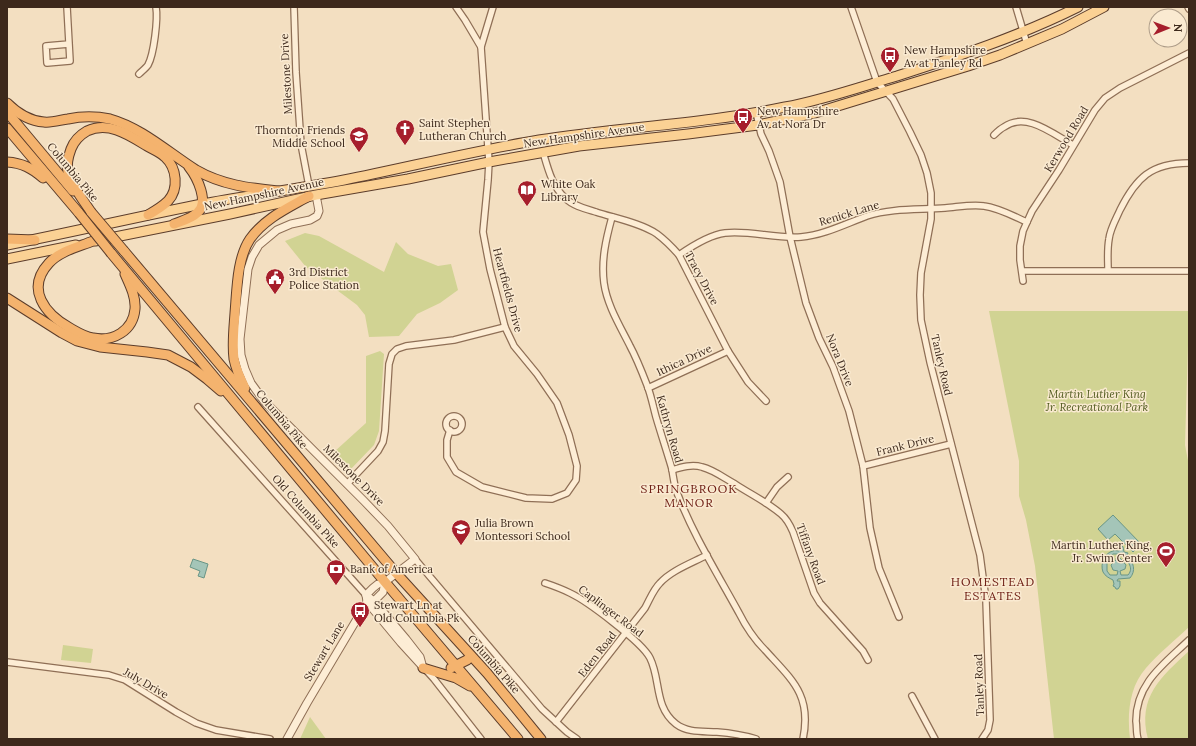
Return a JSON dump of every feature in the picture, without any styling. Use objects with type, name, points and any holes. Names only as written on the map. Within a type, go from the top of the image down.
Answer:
[{"type":"highway","points":[[7,103],[22,115],[44,122],[55,122],[69,118],[95,116],[110,119],[126,125],[197,170],[229,184],[278,191]]},
{"type":"highway","name":"Columbia Pike","points":[[7,112],[396,573],[487,673],[541,739]]},
{"type":"highway","points":[[91,212],[68,173],[67,163],[72,145],[83,133],[91,129],[106,127],[114,129],[139,141],[164,156],[171,165],[175,176],[174,191],[172,196],[160,208],[148,215]]},
{"type":"highway","name":"Columbia Pike","points":[[7,128],[456,667],[518,739]]},
{"type":"highway","points":[[7,162],[22,164],[36,171],[79,213]]},
{"type":"highway","points":[[174,224],[197,214],[203,204],[200,187],[194,173],[184,162]]},
{"type":"highway","points":[[250,400],[238,374],[234,360],[233,341],[239,270],[244,249],[249,240],[263,224],[288,208],[313,195]]},
{"type":"highway","points":[[7,239],[35,240]]},
{"type":"highway","points":[[93,241],[55,258],[49,263],[41,275],[38,289],[40,298],[42,304],[54,318],[77,332],[92,338],[113,338],[123,331],[131,322],[135,309],[130,284],[118,260]]},
{"type":"highway","points":[[7,298],[77,341],[100,347],[168,355],[190,367],[207,379],[246,415]]},
{"type":"highway","points":[[428,669],[449,669],[456,667],[471,656]]},
{"type":"highway","points":[[428,669],[456,678],[476,690]]},
{"type":"main road","name":"New Hampshire Avenue","points":[[7,245],[203,204],[344,180],[488,149],[616,129],[704,120],[806,103],[966,53],[1023,32],[1078,7]]},
{"type":"main road","name":"New Hampshire Avenue","points":[[7,259],[313,195],[408,179],[543,152],[618,141],[758,125],[815,113],[968,66],[1027,44],[1104,7]]},
{"type":"main road","points":[[616,129],[618,141]]},
{"type":"main road","points":[[313,195],[322,188],[341,184],[344,180]]},
{"type":"main road","points":[[254,208],[260,201],[308,192],[310,189],[309,186]]},
{"type":"street","points":[[67,7],[70,61],[46,63],[46,46],[69,44]]},
{"type":"street","points":[[139,74],[147,67],[150,60],[156,25],[156,7]]},
{"type":"street","name":"Milestone Drive","points":[[294,7],[296,72],[301,144],[309,186]]},
{"type":"street","points":[[456,7],[481,47]]},
{"type":"street","points":[[481,47],[493,7]]},
{"type":"street","name":"Tanley Road","points":[[851,7],[877,82],[892,99],[907,125],[921,155],[927,173],[931,193],[931,219],[921,273],[921,320],[930,362],[980,555],[986,600],[990,720],[988,730],[982,739]]},
{"type":"street","points":[[1016,7],[1027,44]]},
{"type":"street","name":"Heartfields Drive","points":[[450,430],[447,440],[448,457],[456,472],[482,487],[526,498],[552,499],[567,493],[576,480],[577,466],[569,435],[557,403],[537,374],[514,346],[505,327],[490,269],[483,232],[489,162],[481,47]]},
{"type":"street","name":"Kerwood Road","points":[[1023,281],[1020,246],[1023,231],[1032,211],[1059,170],[1094,110],[1105,98],[1120,88],[1189,53]]},
{"type":"street","name":"Nora Drive","points":[[756,112],[761,134],[769,150],[780,182],[790,237],[806,303],[833,367],[846,404],[863,466],[870,528],[879,568],[899,617]]},
{"type":"street","points":[[994,135],[1004,126],[1015,122],[1026,121],[1073,145]]},
{"type":"street","name":"Tracy Drive","points":[[543,152],[549,176],[566,199],[581,207],[642,226],[667,242],[679,254],[728,351],[748,382],[766,401]]},
{"type":"street","points":[[1108,270],[1109,238],[1115,221],[1134,185],[1144,176],[1168,164],[1189,163]]},
{"type":"street","name":"Milestone Drive","points":[[313,195],[319,211],[317,216],[310,220],[291,224],[277,230],[259,245],[252,257],[248,270],[240,339],[241,355],[251,383],[264,401],[388,526],[542,709],[577,739]]},
{"type":"street","name":"Renick Lane","points":[[679,254],[700,242],[723,233],[746,233],[778,237],[802,237],[827,231],[868,216],[903,210],[984,206],[999,210],[1027,222]]},
{"type":"street","name":"Kathryn Road","points":[[612,217],[603,252],[602,266],[604,284],[609,301],[641,369],[648,388],[676,488],[682,504],[707,555],[752,634],[795,684],[801,694],[805,710],[806,726],[803,739]]},
{"type":"street","points":[[1022,271],[1189,271]]},
{"type":"street","points":[[347,484],[378,451],[383,442],[389,364],[392,354],[397,349],[406,346],[454,340],[505,327]]},
{"type":"street","name":"Ithica Drive","points":[[648,388],[728,351]]},
{"type":"street","name":"Old Columbia Pike","points":[[198,408],[329,552],[355,584],[389,618],[481,739]]},
{"type":"street","name":"Frank Drive","points":[[863,466],[951,444]]},
{"type":"street","name":"Tiffany Road","points":[[672,470],[684,466],[703,467],[718,474],[766,503],[782,515],[789,523],[814,593],[820,603],[863,651],[868,660]]},
{"type":"street","points":[[766,503],[776,487],[788,477]]},
{"type":"street","name":"Eden Road","points":[[556,722],[645,608],[660,583],[670,575],[707,555]]},
{"type":"street","name":"Stewart Lane","points":[[287,739],[378,584],[385,582],[415,559]]},
{"type":"street","name":"Caplinger Road","points":[[545,582],[572,593],[587,603],[626,633],[642,648],[650,658],[662,705],[668,716],[676,724],[696,732],[735,734],[756,739]]},
{"type":"street","points":[[1138,739],[1136,734],[1136,710],[1140,696],[1146,684],[1157,671],[1189,640]]},
{"type":"street","name":"July Drive","points":[[7,662],[109,675],[125,680],[196,724],[216,730],[270,739]]},
{"type":"street","points":[[912,696],[935,739]]},
{"type":"green space","points":[[305,233],[319,236],[384,272],[396,242],[408,254],[438,266],[451,264],[458,290],[440,303],[417,314],[399,336],[369,337],[365,315],[357,305],[306,267],[285,241]]},
{"type":"green space","name":"Martin Luther King Jr. Recreational Park","points":[[989,311],[1189,311],[1185,445],[1189,466],[1189,627],[1161,652],[1140,676],[1130,702],[1130,739],[1054,739],[1035,566],[1026,520],[1019,496],[1019,461]]},
{"type":"green space","points":[[380,351],[384,354],[379,431],[374,445],[349,471],[334,452],[366,423],[366,356]]},
{"type":"green space","points":[[63,645],[93,649],[91,663],[61,660]]},
{"type":"green space","points":[[1189,651],[1189,739],[1148,739],[1145,724],[1146,711],[1154,689],[1169,670]]},
{"type":"green space","points":[[310,717],[326,739],[300,739]]},
{"type":"shaded area","points":[[1113,515],[1141,544],[1133,552],[1115,534],[1108,540],[1098,529]]},
{"type":"shaded area","points":[[1116,544],[1121,544],[1124,552],[1128,553],[1127,556],[1133,564],[1134,570],[1130,578],[1118,579],[1117,581],[1120,581],[1120,586],[1118,589],[1113,586],[1113,580],[1107,577],[1102,569],[1102,562],[1105,556],[1110,552],[1119,551],[1119,549],[1116,549]],"holes":[[[1113,554],[1121,554],[1129,564],[1131,569],[1130,572],[1128,575],[1121,575],[1120,571],[1125,569],[1126,565],[1119,557],[1116,558],[1111,565],[1113,570],[1118,571],[1117,575],[1110,575],[1107,571],[1107,559]]]},
{"type":"shaded area","points":[[193,559],[208,564],[204,578],[198,576],[200,571],[190,567]]},
{"type":"place","name":"New Hampshire Av at Tanley Rd","points":[[890,73]]},
{"type":"place","name":"New Hampshire Av at Nora Dr","points":[[743,134]]},
{"type":"place","name":"Saint Stephen Lutheran Church","points":[[405,146]]},
{"type":"place","name":"Thornton Friends Middle School","points":[[359,153]]},
{"type":"place","name":"White Oak Library","points":[[527,207]]},
{"type":"place","name":"3rd District Police Station","points":[[275,295]]},
{"type":"place","name":"Julia Brown Montessori School","points":[[461,546]]},
{"type":"place","name":"Martin Luther King, Jr. Swim Center","points":[[1166,568]]},
{"type":"place","name":"Bank of America","points":[[336,586]]},
{"type":"place","name":"Stewart Ln at Old Columbia Pk","points":[[360,628]]},
{"type":"district","name":"SPRINGBROOK MANOR","points":[[689,495]]},
{"type":"district","name":"HOMESTEAD ESTATES","points":[[993,588]]}]
